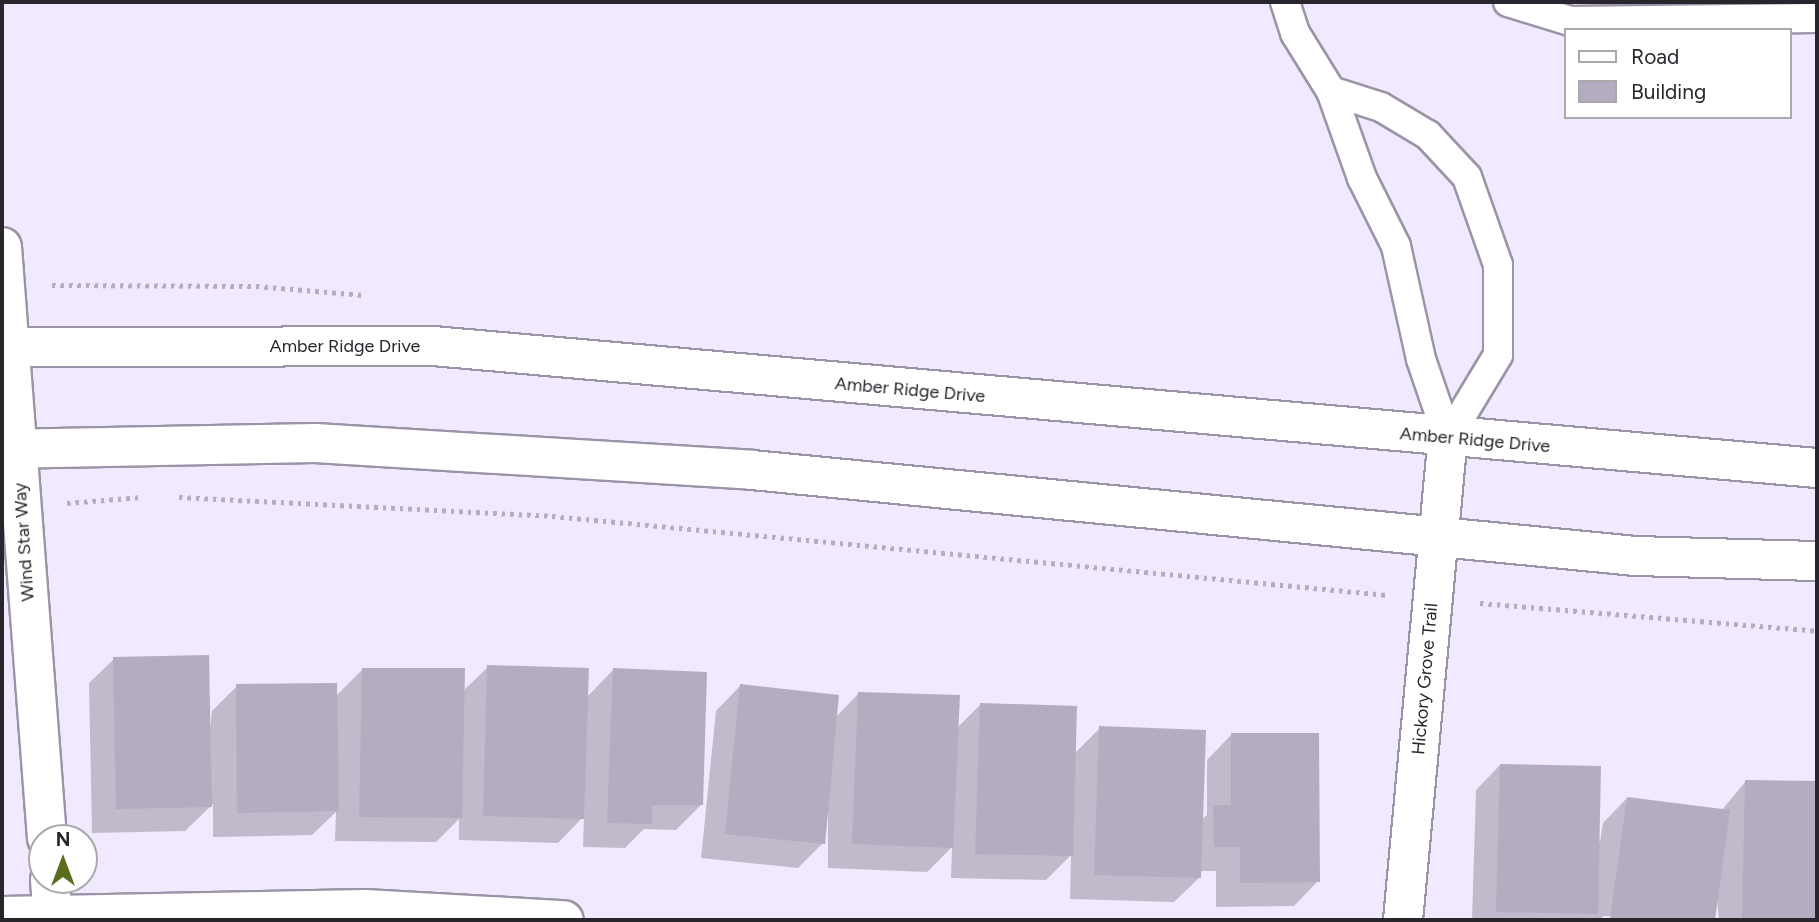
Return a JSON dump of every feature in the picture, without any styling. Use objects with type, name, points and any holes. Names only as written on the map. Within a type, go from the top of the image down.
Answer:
[{"type":"street","name":"Wind Star Way","points":[[2,247],[9,448],[21,506],[46,824]]},
{"type":"street","name":"Amber Ridge Drive","points":[[6,347],[433,346],[1448,438],[1817,468]]},
{"type":"street","name":"Hickory Grove Trail","points":[[1402,920],[1448,438]]},
{"type":"street","points":[[9,448],[315,443],[752,470],[1439,540],[1636,556],[1817,561]]},
{"type":"street","points":[[2,916],[52,905],[365,909],[564,920]]},
{"type":"lane","points":[[1285,2],[1294,33],[1331,91],[1362,178],[1396,246],[1421,359],[1448,438]]},
{"type":"lane","points":[[1508,2],[1570,11],[1734,10],[1817,18]]},
{"type":"lane","points":[[1331,91],[1381,107],[1428,135],[1467,177],[1485,227],[1497,265],[1498,355],[1448,438]]},
{"type":"path","points":[[164,496],[552,516],[1433,599],[1817,631]]},
{"type":"path","points":[[21,506],[151,497]]},
{"type":"building","points":[[209,655],[212,807],[116,809],[113,657]]},
{"type":"building","points":[[487,665],[589,668],[584,819],[483,816]]},
{"type":"building","points":[[362,668],[465,668],[462,818],[359,817]]},
{"type":"building","points":[[613,668],[707,672],[703,805],[652,805],[652,824],[607,823]]},
{"type":"building","points":[[337,683],[339,811],[237,813],[236,684]]},
{"type":"building","points":[[740,684],[839,695],[825,844],[725,834]]},
{"type":"building","points":[[858,692],[960,695],[953,848],[852,844]]},
{"type":"building","points":[[980,703],[1077,706],[1073,856],[975,854]]},
{"type":"building","points":[[1099,726],[1206,730],[1201,878],[1094,875]]},
{"type":"building","points":[[1231,733],[1319,733],[1320,882],[1240,883],[1240,847],[1214,847],[1213,805],[1231,805]]},
{"type":"building","points":[[1500,764],[1601,766],[1598,914],[1496,912]]},
{"type":"building","points":[[1745,780],[1817,781],[1817,920],[1742,920]]},
{"type":"building","points":[[1627,797],[1730,810],[1715,920],[1610,919]]}]
